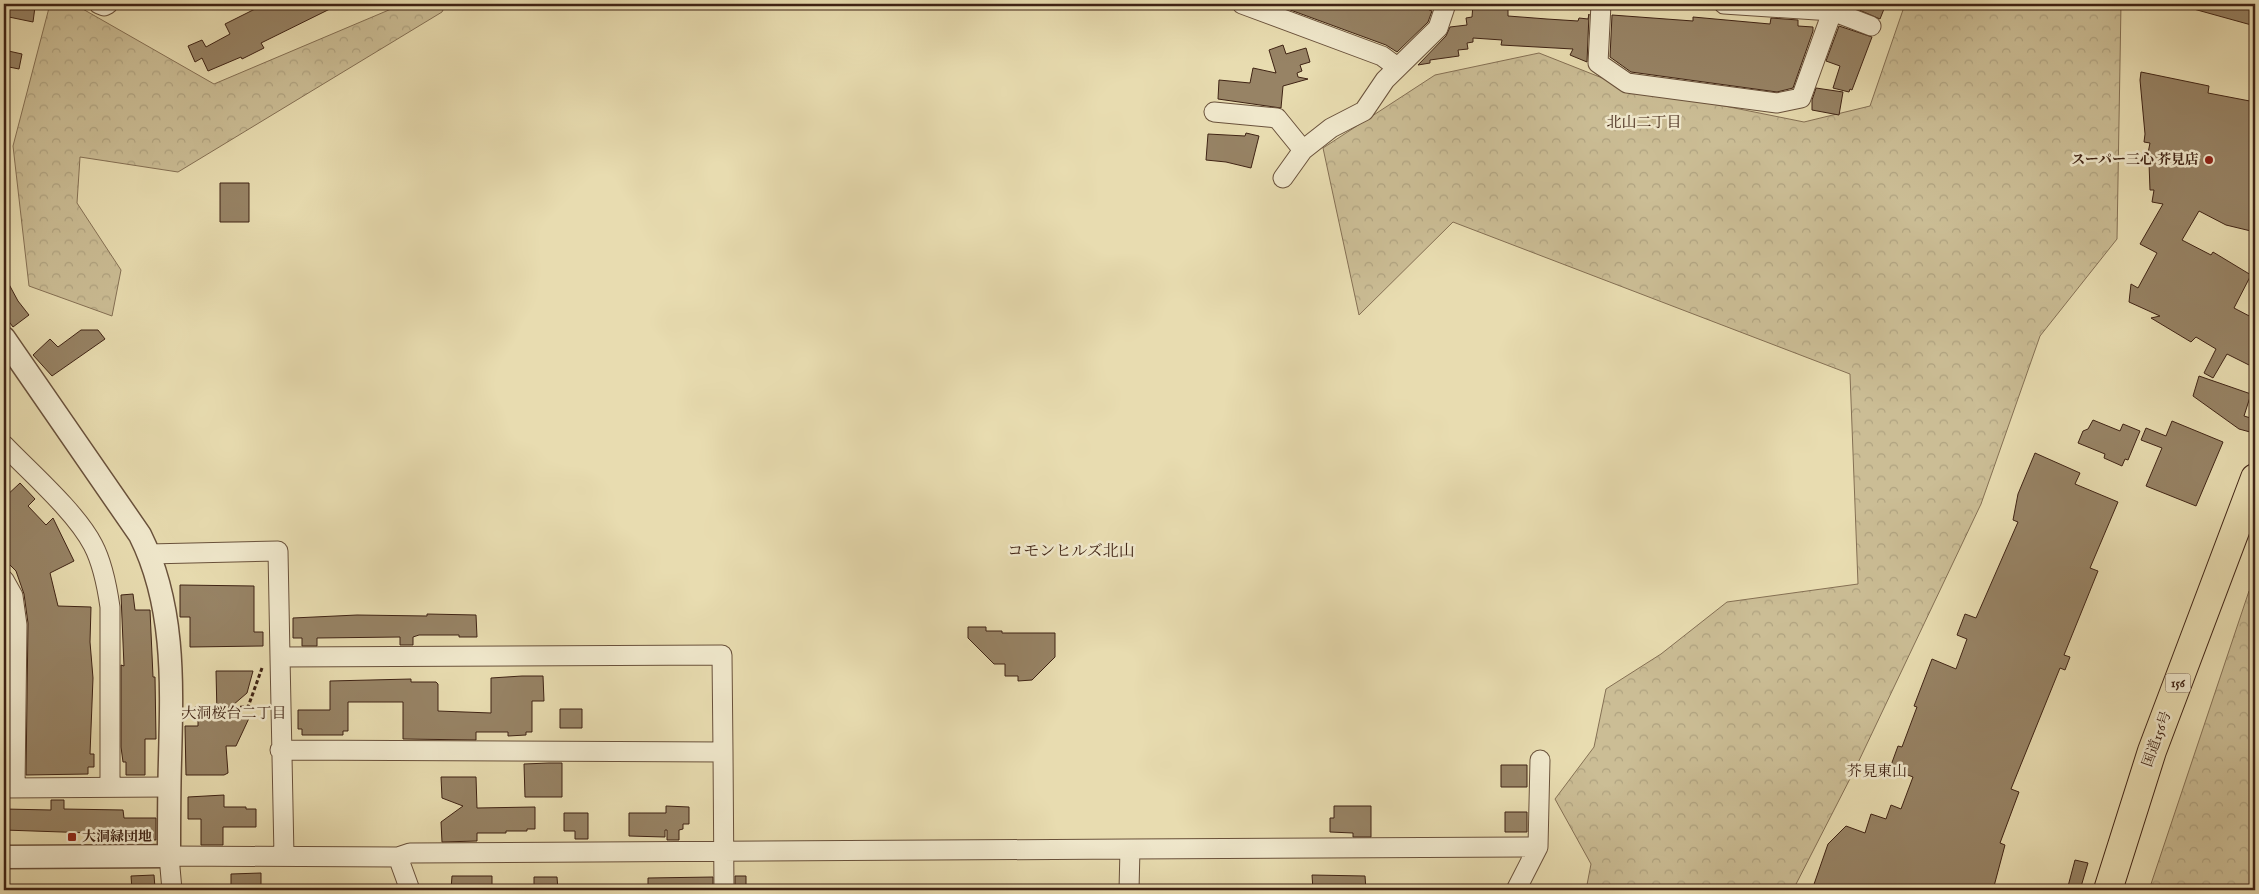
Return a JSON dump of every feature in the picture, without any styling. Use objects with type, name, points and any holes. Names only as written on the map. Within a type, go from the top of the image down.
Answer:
[{"type":"highway","name":"国道156号","points":[[2108,890],[2152,751],[2255,478]]},
{"type":"street","points":[[99,4],[104,6],[108,4]]},
{"type":"street","points":[[1242,4],[1382,56],[1397,67]]},
{"type":"street","points":[[1283,178],[1304,150],[1332,128],[1364,111],[1385,80],[1438,28],[1446,4]]},
{"type":"street","points":[[1601,4],[1598,63],[1628,82],[1777,103],[1801,98],[1834,8]]},
{"type":"street","points":[[1724,4],[1834,8],[1871,26]]},
{"type":"street","points":[[1214,112],[1277,118],[1304,150]]},
{"type":"street","points":[[4,338],[140,535],[149,554],[167,618],[170,646],[172,708],[169,856],[172,890]]},
{"type":"street","points":[[8,457],[75,518],[93,544],[105,578],[110,607],[110,787]]},
{"type":"street","points":[[149,554],[278,551],[280,750],[284,856]]},
{"type":"street","points":[[4,580],[13,596],[10,612],[9,788],[169,787]]},
{"type":"street","points":[[280,657],[722,655],[724,890]]},
{"type":"street","points":[[280,750],[723,752]]},
{"type":"street","points":[[1516,890],[1538,847],[1540,760]]},
{"type":"street","points":[[4,857],[398,857],[410,853],[724,850],[1538,847]]},
{"type":"street","points":[[1129,890],[1130,849]]},
{"type":"street","points":[[398,857],[410,890]]},
{"type":"path","points":[[172,708],[248,707],[266,657],[280,657]]},
{"type":"green space","points":[[50,4],[74,4],[214,84],[403,4],[446,4],[442,12],[178,172],[80,157],[77,203],[121,270],[112,316],[29,286],[13,146]]},
{"type":"green space","points":[[1905,4],[2121,4],[2117,239],[2040,336],[1981,504],[1855,769],[1793,890],[1586,890],[1591,864],[1555,799],[1594,747],[1606,689],[1661,654],[1727,602],[1858,584],[1850,374],[1453,222],[1359,315],[1323,148],[1435,75],[1539,53],[1620,85],[1804,122],[1870,106]]},
{"type":"green space","points":[[2249,591],[2255,593],[2255,890],[2149,890]]},
{"type":"building","points":[[4,4],[35,7],[33,22],[4,16]]},
{"type":"building","points":[[265,4],[340,4],[261,43],[264,48],[242,59],[241,57],[208,71],[202,58],[195,62],[188,46],[202,40],[206,47],[230,34],[225,24]]},
{"type":"building","points":[[1274,4],[1431,4],[1429,10],[1432,11],[1428,22],[1397,52],[1386,45]]},
{"type":"building","points":[[1473,4],[1508,4],[1508,16],[1578,21],[1579,18],[1588,19],[1589,14],[1587,62],[1570,55],[1573,49],[1501,45],[1502,40],[1473,38],[1473,42],[1467,43],[1468,49],[1458,50],[1459,56],[1430,60],[1430,63],[1418,65],[1446,36],[1450,27],[1467,25],[1466,18],[1472,17]]},
{"type":"building","points":[[1850,4],[1886,4],[1880,19],[1850,6]]},
{"type":"building","points":[[2190,4],[2255,4],[2255,26],[2190,8]]},
{"type":"building","points":[[1612,15],[1693,21],[1693,17],[1770,24],[1771,18],[1798,20],[1798,26],[1813,27],[1813,31],[1793,88],[1777,92],[1631,72],[1610,57]]},
{"type":"building","points":[[1839,26],[1872,37],[1852,90],[1850,89],[1849,92],[1833,88],[1840,66],[1826,61]]},
{"type":"building","points":[[1283,45],[1286,54],[1306,48],[1310,62],[1300,65],[1302,71],[1297,73],[1298,77],[1308,79],[1283,86],[1281,108],[1218,99],[1219,80],[1250,83],[1253,68],[1276,73],[1269,50]]},
{"type":"building","points":[[4,50],[22,54],[19,69],[4,66]]},
{"type":"building","points":[[2141,72],[2209,86],[2208,93],[2255,102],[2255,232],[2226,225],[2199,211],[2182,240],[2211,255],[2213,252],[2251,275],[2234,308],[2255,319],[2255,368],[2227,354],[2213,378],[2204,373],[2216,349],[2196,337],[2191,342],[2151,318],[2160,316],[2129,302],[2131,284],[2138,288],[2157,253],[2140,244],[2163,204],[2152,202],[2154,190],[2150,190],[2149,163],[2146,163],[2150,143],[2144,142]]},
{"type":"building","points":[[1816,88],[1843,92],[1839,115],[1812,110],[1812,100]]},
{"type":"building","points":[[1246,133],[1259,136],[1251,168],[1226,162],[1206,160],[1208,134],[1245,136]]},
{"type":"building","points":[[220,183],[249,183],[249,222],[220,222]]},
{"type":"building","points":[[4,275],[18,301],[29,315],[13,327],[4,315]]},
{"type":"building","points":[[81,330],[98,330],[105,339],[52,376],[33,355],[50,339],[58,347]]},
{"type":"building","points":[[2199,376],[2251,394],[2244,416],[2254,419],[2250,432],[2239,429],[2193,396]]},
{"type":"building","points":[[2093,420],[2120,431],[2123,424],[2140,431],[2128,460],[2125,459],[2122,466],[2104,458],[2105,454],[2078,443],[2083,431],[2088,429]]},
{"type":"building","points":[[2172,421],[2223,442],[2196,506],[2146,486],[2162,448],[2141,440],[2146,428],[2166,436]]},
{"type":"building","points":[[2035,453],[2080,473],[2075,484],[2118,502],[2090,568],[2098,571],[2064,655],[2070,657],[2065,670],[2060,668],[2011,789],[2019,792],[2000,843],[2005,845],[1993,890],[1812,890],[1828,844],[1846,826],[1865,833],[1871,814],[1886,819],[1891,805],[1901,809],[1913,777],[1890,768],[1898,746],[1902,747],[1917,707],[1914,706],[1932,659],[1956,669],[1967,639],[1957,635],[1965,614],[1976,618],[2018,522],[2013,520],[2018,494]]},
{"type":"building","points":[[20,483],[35,499],[28,506],[46,525],[53,518],[74,561],[50,573],[58,606],[91,607],[90,642],[93,678],[90,754],[94,754],[94,767],[88,767],[88,774],[26,775],[28,623],[24,594],[16,571],[4,559],[4,498]]},
{"type":"building","points":[[180,585],[254,586],[254,632],[263,632],[263,646],[190,647],[190,617],[180,617]]},
{"type":"building","points":[[133,594],[135,610],[150,610],[153,677],[155,677],[156,739],[145,739],[145,775],[126,775],[126,762],[123,762],[121,747],[121,665],[124,666],[121,595]]},
{"type":"building","points":[[427,614],[476,615],[477,637],[419,635],[413,637],[413,645],[400,645],[400,637],[317,638],[317,646],[302,646],[302,638],[293,638],[293,618],[357,615],[427,616]]},
{"type":"building","points":[[968,627],[986,627],[986,631],[1002,631],[1002,633],[1055,633],[1055,657],[1032,680],[1018,681],[1018,676],[1005,676],[1005,664],[994,664],[968,638]]},
{"type":"building","points":[[216,671],[253,671],[247,693],[219,717],[250,716],[236,746],[226,746],[228,773],[224,775],[186,775],[185,726],[198,726],[198,714],[217,714]]},
{"type":"building","points":[[543,676],[544,701],[532,701],[532,732],[526,732],[526,735],[508,736],[508,732],[476,732],[476,740],[403,739],[403,702],[348,702],[348,731],[343,731],[343,735],[302,735],[302,729],[298,729],[298,710],[330,710],[330,681],[411,679],[411,682],[436,682],[438,684],[438,711],[491,713],[491,678]]},
{"type":"building","points":[[560,709],[582,709],[582,728],[560,728]]},
{"type":"building","points":[[562,763],[562,797],[525,797],[524,764]]},
{"type":"building","points":[[1501,765],[1527,765],[1527,787],[1501,787]]},
{"type":"building","points":[[441,777],[476,777],[477,808],[535,807],[535,829],[506,831],[506,833],[477,833],[477,841],[442,842],[441,822],[463,806],[442,798]]},
{"type":"building","points":[[224,795],[224,807],[256,809],[256,827],[223,827],[223,845],[201,845],[201,819],[188,819],[188,797]]},
{"type":"building","points":[[51,800],[64,800],[64,809],[123,810],[124,818],[156,818],[156,840],[129,840],[129,836],[91,837],[91,833],[4,830],[5,809],[51,810]]},
{"type":"building","points":[[666,806],[689,807],[689,824],[683,824],[683,829],[679,830],[679,840],[667,840],[667,830],[665,830],[665,837],[629,836],[629,813],[666,813]]},
{"type":"building","points":[[1334,806],[1371,806],[1371,837],[1353,837],[1353,833],[1330,832],[1330,818],[1334,818]]},
{"type":"building","points":[[1505,812],[1527,812],[1527,832],[1505,832]]},
{"type":"building","points":[[564,813],[588,813],[588,839],[575,839],[575,831],[564,831]]},
{"type":"building","points":[[2075,860],[2088,863],[2080,890],[2067,890]]},
{"type":"building","points":[[261,873],[261,890],[231,890],[231,874]]},
{"type":"building","points":[[154,875],[155,888],[151,888],[151,890],[132,890],[131,876]]},
{"type":"building","points":[[1312,875],[1365,876],[1366,890],[1313,890]]},
{"type":"building","points":[[452,876],[492,876],[492,890],[451,890]]},
{"type":"building","points":[[735,876],[746,876],[746,890],[735,890]]},
{"type":"building","points":[[534,877],[557,877],[558,890],[534,890]]},
{"type":"building","points":[[713,877],[713,890],[648,890],[648,878]]},
{"type":"place","name":"スーパー三心 芥見店","points":[[2209,160]]},
{"type":"place","name":"大洞緑団地","points":[[72,837]]},
{"type":"district","name":"北山二丁目","points":[[1644,122]]},
{"type":"district","name":"コモンヒルズ北山","points":[[1071,552]]},
{"type":"district","name":"大洞桜台二丁目","points":[[234,713]]},
{"type":"district","name":"芥見東山","points":[[1877,771]]}]
